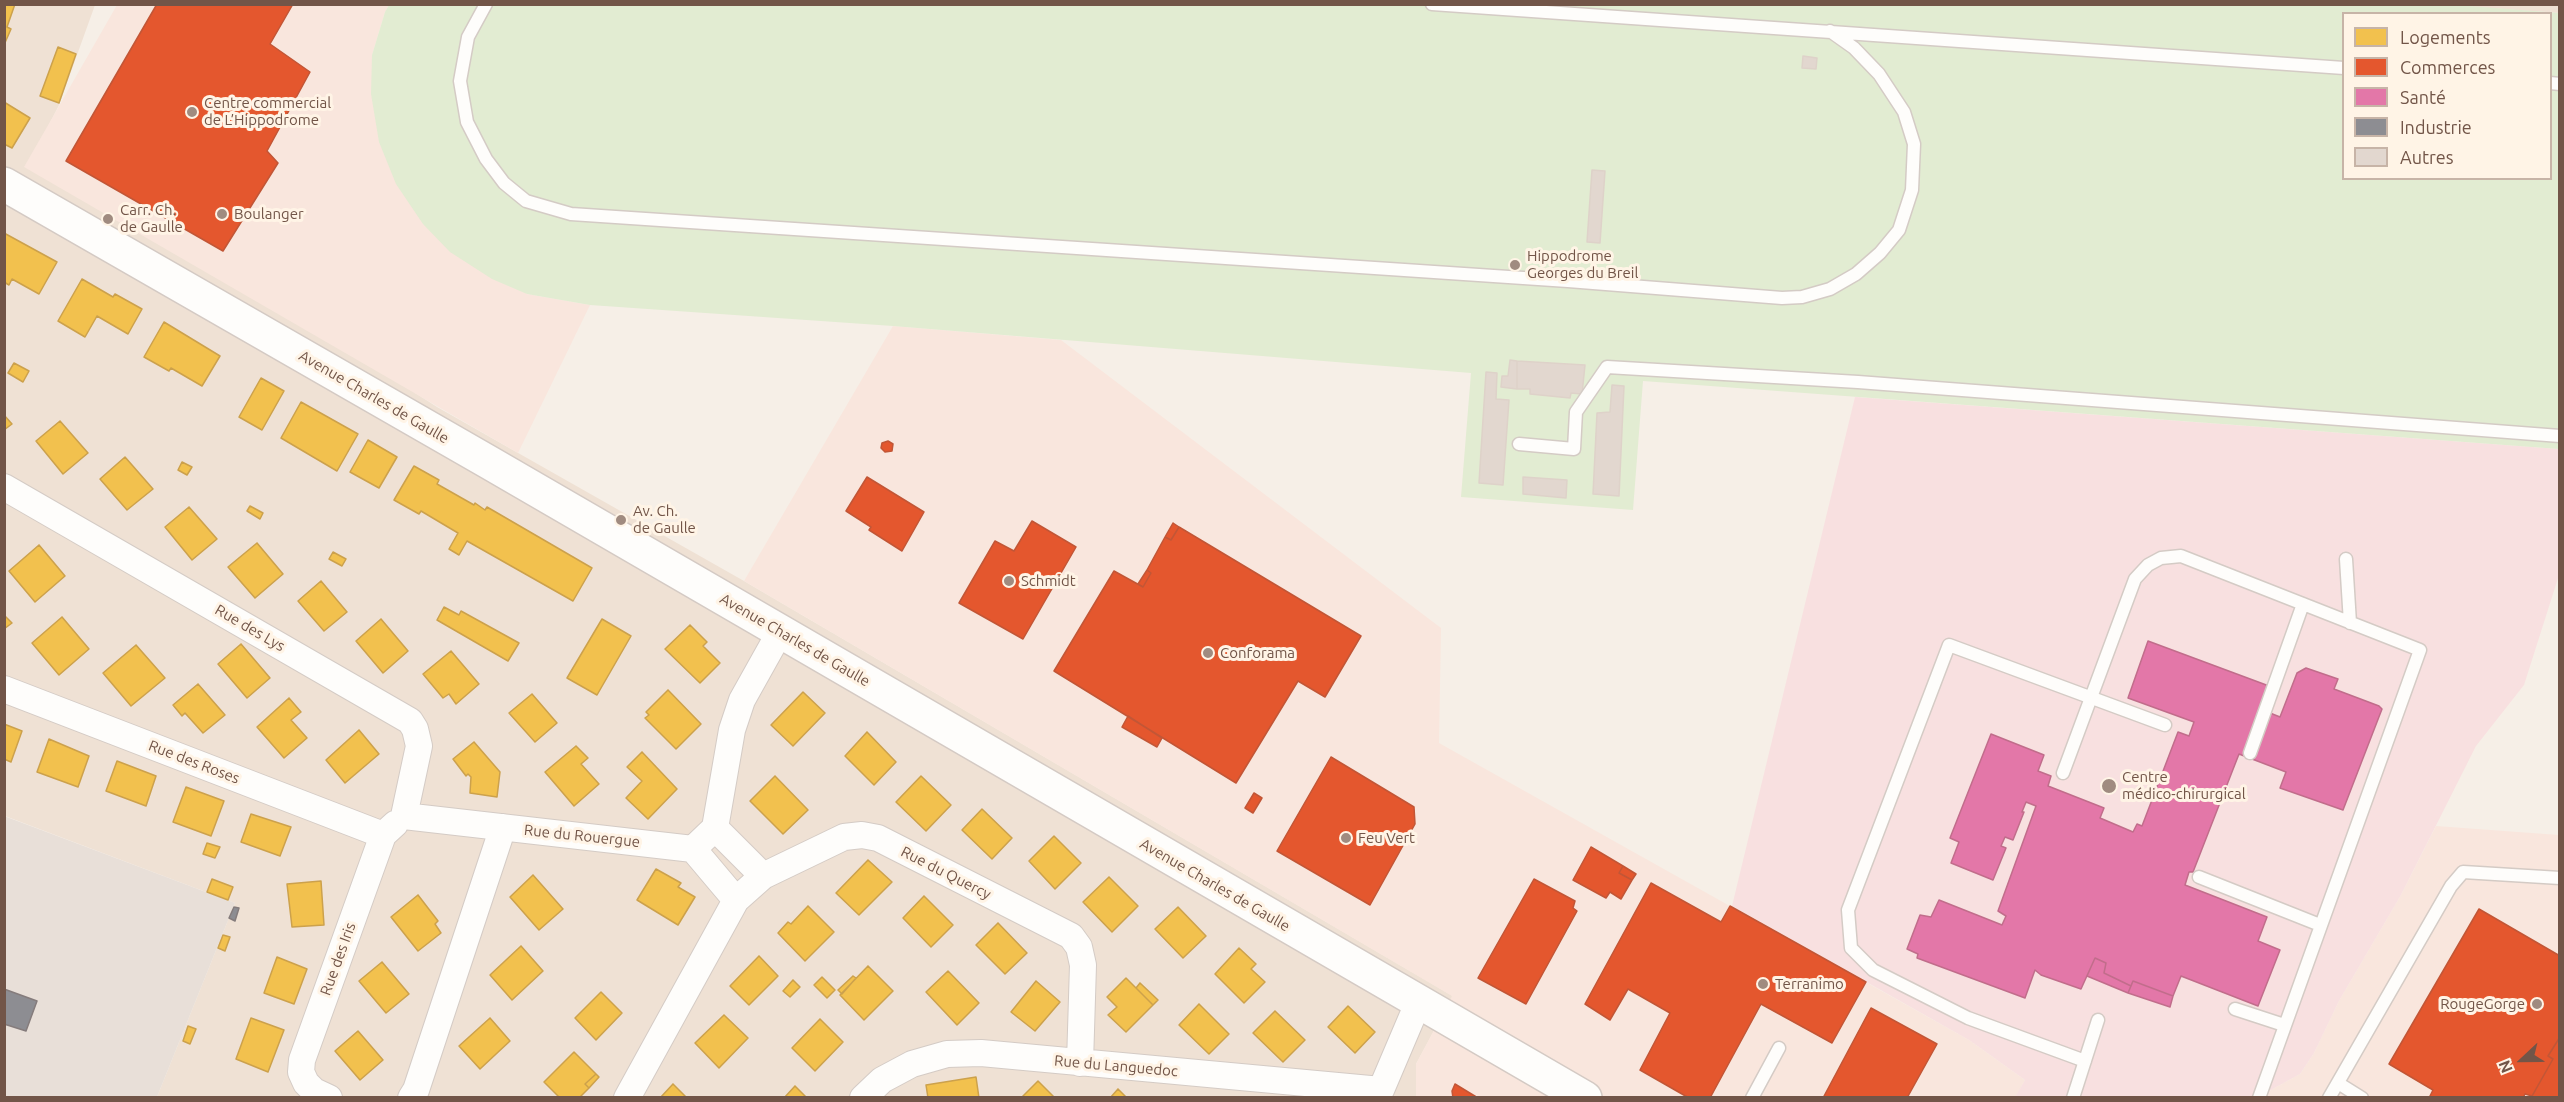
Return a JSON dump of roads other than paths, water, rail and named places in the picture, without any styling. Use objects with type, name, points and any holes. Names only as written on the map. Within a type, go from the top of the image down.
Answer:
[{"type":"main road","name":"Avenue Charles de Gaulle","points":[[4,184],[1584,1098]]},
{"type":"street","name":"Rue des Lys","points":[[4,487],[410,721],[415,729],[419,746],[404,816]]},
{"type":"street","points":[[736,900],[693,849],[715,828],[732,730],[742,700],[780,632]]},
{"type":"street","name":"Rue des Roses","points":[[4,689],[383,835]]},
{"type":"street","name":"Rue du Rouergue","points":[[404,816],[693,849]]},
{"type":"street","name":"Rue des Iris","points":[[329,1098],[314,1091],[306,1083],[301,1072],[302,1060],[383,835],[404,816]]},
{"type":"street","points":[[411,1098],[416,1090],[503,828]]},
{"type":"street","points":[[627,1098],[736,900],[763,876],[715,828]]},
{"type":"street","name":"Rue du Quercy","points":[[763,876],[844,837],[862,835],[878,838],[1071,936],[1079,947],[1083,965],[1080,1063]]},
{"type":"street","name":"Rue du Languedoc","points":[[863,1098],[882,1080],[912,1064],[947,1054],[981,1053],[1384,1094],[1418,1003]]},
{"type":"lane","points":[[486,4],[468,37],[460,81],[467,122],[486,159],[504,183],[526,201],[571,214],[1544,279],[1782,298],[1802,297],[1830,290],[1856,274],[1880,253],[1899,230],[1912,190],[1914,144],[1904,112],[1879,75],[1854,48],[1830,31]]},
{"type":"lane","points":[[1432,4],[2342,68]]},
{"type":"lane","points":[[1519,444],[1574,450],[1576,412],[1607,367],[1858,382],[2559,436]]},
{"type":"lane","points":[[2063,773],[2135,579],[2148,565],[2161,558],[2181,556],[2420,650],[2259,1098]]},
{"type":"lane","points":[[2346,559],[2350,622]]},
{"type":"lane","points":[[2250,753],[2303,604]]},
{"type":"lane","points":[[2085,1061],[1968,1018],[1873,970],[1851,948],[1848,910],[1949,645],[2165,725]]},
{"type":"lane","points":[[2329,1098],[2451,886],[2463,872],[2559,878]]},
{"type":"lane","points":[[2199,877],[2320,925]]},
{"type":"lane","points":[[2235,1009],[2284,1025]]},
{"type":"lane","points":[[2073,1098],[2098,1020]]},
{"type":"lane","points":[[1752,1098],[1779,1048]]},
{"type":"lane","points":[[2338,1083],[2362,1098]]},
{"type":"place","name":"Centre commercial de L’Hippodrome","points":[[192,112]]},
{"type":"place","name":"Boulanger","points":[[222,214]]},
{"type":"place","name":"Carr. Ch. de Gaulle","points":[[108,219]]},
{"type":"place","name":"Hippodrome Georges du Breil","points":[[1515,265]]},
{"type":"place","name":"Av. Ch. de Gaulle","points":[[621,520]]},
{"type":"place","name":"Schmidt","points":[[1009,581]]},
{"type":"place","name":"Conforama","points":[[1208,653]]},
{"type":"place","name":"Centre médico-chirurgical","points":[[2109,786]]},
{"type":"place","name":"Feu Vert","points":[[1346,838]]},
{"type":"place","name":"Terranimo","points":[[1763,984]]},
{"type":"place","name":"RougeGorge","points":[[2537,1004]]}]
